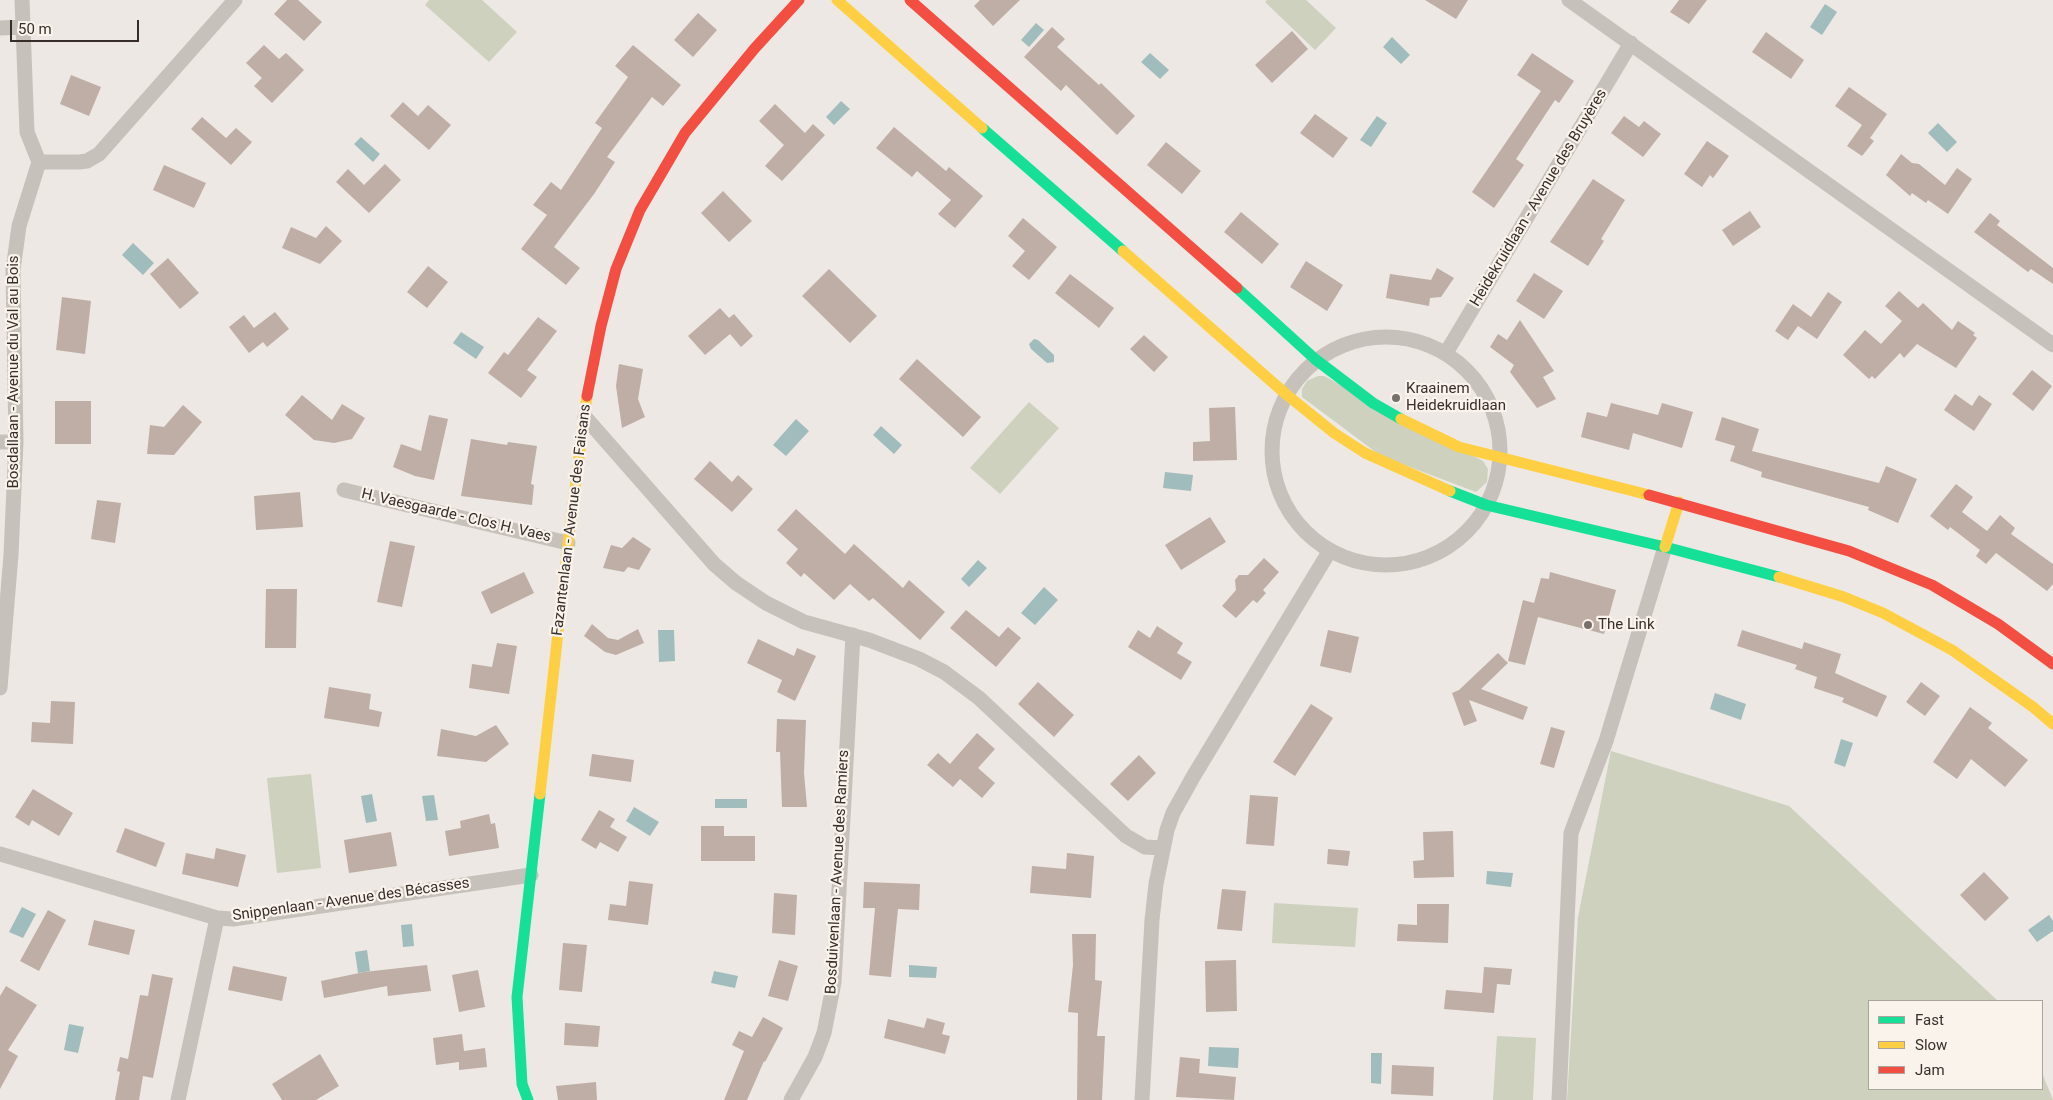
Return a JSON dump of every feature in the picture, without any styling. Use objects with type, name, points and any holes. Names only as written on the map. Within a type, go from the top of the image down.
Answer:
[{"type":"street","points":[[22,0],[27,132],[38,162],[87,161],[99,154],[235,0]]},
{"type":"street","name":"Fazantenlaan - Avenue des Faisans","points":[[528,1100],[522,1084],[517,997],[568,543],[585,417],[601,326],[616,269],[640,210],[686,133],[755,48],[799,0]]},
{"type":"street","points":[[837,0],[1287,395],[1334,433],[1365,453],[1414,477],[1486,505],[1665,547],[1806,585],[1883,612],[1952,650],[2033,707],[2053,724]]},
{"type":"street","points":[[910,0],[1173,230],[1315,359],[1373,403],[1410,425],[1460,447],[1679,502],[1810,538],[1888,565],[1962,602],[1998,624],[2053,664]]},
{"type":"street","points":[[1570,0],[2053,345]]},
{"type":"street","points":[[0,28],[24,27]]},
{"type":"street","name":"Heidekruidlaan - Avenue des Bruyères","points":[[1446,353],[1631,43]]},
{"type":"street","name":"Bosdallaan - Avenue du Val au Bois","points":[[0,688],[10,564],[16,442],[15,251],[25,202],[38,162]]},
{"type":"street","points":[[1384,336],[1408,338],[1430,344],[1446,353],[1459,362],[1482,387],[1495,414],[1500,458],[1496,479],[1486,505],[1464,536],[1431,558],[1404,565],[1367,565],[1330,552],[1311,540],[1286,509],[1274,477],[1271,449],[1275,424],[1287,395],[1315,359],[1318,355],[1356,340],[1384,336]]},
{"type":"street","points":[[585,417],[714,564],[736,583],[766,604],[804,622],[853,635],[919,659],[944,672],[979,698],[1126,836],[1145,846],[1162,848]]},
{"type":"street","points":[[0,442],[16,442]]},
{"type":"street","name":"H. Vaesgaarde - Clos H. Vaes","points":[[344,490],[568,543]]},
{"type":"street","points":[[1559,1100],[1571,833],[1606,741],[1679,502]]},
{"type":"street","points":[[1142,1100],[1152,920],[1162,848],[1173,813],[1330,552]]},
{"type":"street","name":"Bosduivenlaan - Avenue des Ramiers","points":[[791,1100],[815,1057],[824,1033],[834,982],[853,635]]},
{"type":"street","name":"Snippenlaan - Avenue des Bécasses","points":[[0,854],[217,918],[233,919],[531,874]]},
{"type":"street","points":[[178,1100],[217,918]]},
{"type":"green space","points":[[429,0],[482,0],[517,32],[489,62],[425,5]]},
{"type":"green space","points":[[1267,0],[1306,0],[1336,28],[1315,50],[1265,2]]},
{"type":"green space","points":[[1318,376],[1324,376],[1483,461],[1488,469],[1487,482],[1476,492],[1381,456],[1302,397],[1302,389],[1307,381]]},
{"type":"green space","points":[[1029,402],[1059,428],[1000,494],[970,468]]},
{"type":"green space","points":[[1611,751],[1789,806],[1997,1000],[1868,1000],[1868,1090],[2043,1090],[2043,1075],[2053,1100],[1567,1100],[1578,917]]},
{"type":"green space","points":[[311,774],[321,868],[277,873],[267,778]]},
{"type":"green space","points":[[1274,903],[1358,908],[1355,947],[1272,943]]},
{"type":"green space","points":[[1497,1036],[1536,1038],[1533,1100],[1493,1100]]},
{"type":"water","points":[[1825,4],[1837,12],[1822,35],[1810,27]]},
{"type":"water","points":[[1036,23],[1044,30],[1029,47],[1021,40]]},
{"type":"water","points":[[1392,37],[1410,55],[1401,64],[1383,47]]},
{"type":"water","points":[[1150,53],[1169,70],[1160,79],[1141,62]]},
{"type":"water","points":[[841,101],[850,109],[834,125],[826,117]]},
{"type":"water","points":[[1377,116],[1387,123],[1371,147],[1360,140]]},
{"type":"water","points":[[1938,123],[1957,142],[1947,152],[1928,133]]},
{"type":"water","points":[[361,137],[380,154],[373,162],[354,144]]},
{"type":"water","points":[[133,243],[154,263],[143,275],[122,255]]},
{"type":"water","points":[[461,332],[484,347],[476,359],[453,343]]},
{"type":"water","points":[[1034,339],[1038,340],[1054,355],[1054,362],[1047,363],[1031,349],[1029,344]]},
{"type":"water","points":[[796,419],[809,431],[786,456],[773,445]]},
{"type":"water","points":[[881,426],[902,445],[894,454],[873,435]]},
{"type":"water","points":[[1165,472],[1193,475],[1191,491],[1163,488]]},
{"type":"water","points":[[978,560],[987,568],[969,587],[961,579]]},
{"type":"water","points":[[1044,587],[1058,600],[1035,625],[1021,613]]},
{"type":"water","points":[[658,630],[674,630],[675,661],[659,662]]},
{"type":"water","points":[[1715,693],[1746,704],[1741,720],[1710,709]]},
{"type":"water","points":[[1841,739],[1853,743],[1845,767],[1834,763]]},
{"type":"water","points":[[372,794],[377,821],[366,823],[361,796]]},
{"type":"water","points":[[434,795],[438,820],[426,821],[422,796]]},
{"type":"water","points":[[715,799],[747,799],[747,808],[715,808]]},
{"type":"water","points":[[634,807],[659,822],[650,836],[626,821]]},
{"type":"water","points":[[1487,871],[1513,873],[1511,887],[1486,884]]},
{"type":"water","points":[[22,907],[36,914],[23,938],[9,932]]},
{"type":"water","points":[[2049,915],[2053,921],[2053,931],[2037,942],[2028,930]]},
{"type":"water","points":[[412,924],[414,946],[403,947],[401,925]]},
{"type":"water","points":[[367,950],[370,971],[358,973],[355,952]]},
{"type":"water","points":[[909,965],[937,967],[936,978],[909,977]]},
{"type":"water","points":[[714,971],[738,976],[735,988],[711,983]]},
{"type":"water","points":[[69,1024],[84,1027],[78,1053],[64,1050]]},
{"type":"water","points":[[1209,1047],[1239,1048],[1238,1068],[1208,1066]]},
{"type":"water","points":[[1371,1053],[1382,1053],[1381,1084],[1371,1083]]},
{"type":"building","points":[[287,0],[298,0],[322,22],[304,41],[274,14]]},
{"type":"building","points":[[980,0],[1020,0],[993,26],[974,6]]},
{"type":"building","points":[[1425,0],[1468,0],[1456,19]]},
{"type":"building","points":[[1679,0],[1707,0],[1689,24],[1670,12]]},
{"type":"building","points":[[698,13],[717,30],[693,57],[674,40]]},
{"type":"building","points":[[1052,27],[1065,39],[1057,47],[1099,85],[1101,83],[1135,116],[1117,135],[1066,85],[1061,91],[1024,57]]},
{"type":"building","points":[[1292,31],[1308,49],[1272,83],[1255,65]]},
{"type":"building","points":[[1766,32],[1804,60],[1791,79],[1752,52]]},
{"type":"building","points":[[264,45],[279,59],[286,53],[304,70],[272,103],[254,86],[262,78],[246,63]]},
{"type":"building","points":[[633,45],[681,85],[663,106],[652,97],[607,157],[615,162],[594,194],[554,247],[580,268],[566,285],[521,249],[547,215],[533,205],[551,182],[561,190],[602,128],[595,123],[628,77],[615,66]]},
{"type":"building","points":[[1532,53],[1574,81],[1559,103],[1555,100],[1516,159],[1524,165],[1494,208],[1472,192],[1541,91],[1517,75]]},
{"type":"building","points":[[71,75],[101,87],[89,116],[60,104]]},
{"type":"building","points":[[1849,87],[1887,114],[1870,138],[1874,141],[1862,156],[1847,146],[1862,125],[1835,106]]},
{"type":"building","points":[[403,102],[418,116],[428,105],[451,125],[429,150],[390,116]]},
{"type":"building","points":[[775,104],[805,133],[813,124],[825,135],[782,181],[765,166],[784,145],[759,121]]},
{"type":"building","points":[[1315,114],[1348,138],[1333,158],[1300,133]]},
{"type":"building","points":[[1624,116],[1639,127],[1644,121],[1661,134],[1643,157],[1611,133]]},
{"type":"building","points":[[202,117],[226,138],[236,128],[252,142],[231,165],[191,129]]},
{"type":"building","points":[[894,127],[946,171],[949,167],[983,196],[955,228],[938,214],[951,200],[917,171],[912,177],[876,148]]},
{"type":"building","points":[[1707,141],[1729,156],[1713,178],[1710,175],[1702,187],[1684,174]]},
{"type":"building","points":[[1166,142],[1201,171],[1182,194],[1147,165]]},
{"type":"building","points":[[1901,154],[1912,163],[1919,164],[1945,185],[1957,168],[1972,179],[1948,214],[1928,200],[1926,203],[1912,193],[1910,196],[1886,175]]},
{"type":"building","points":[[385,164],[401,180],[369,213],[336,182],[348,169],[364,185]]},
{"type":"building","points":[[164,165],[206,183],[194,208],[153,190]]},
{"type":"building","points":[[1593,179],[1625,200],[1601,239],[1604,241],[1588,266],[1550,242]]},
{"type":"building","points":[[723,191],[752,221],[729,242],[701,213]]},
{"type":"building","points":[[1750,211],[1761,227],[1733,246],[1722,230]]},
{"type":"building","points":[[1241,212],[1279,244],[1262,264],[1224,232]]},
{"type":"building","points":[[1990,213],[2000,221],[1997,225],[2053,268],[2053,284],[2031,269],[2028,272],[1974,232]]},
{"type":"building","points":[[1023,218],[1057,247],[1029,280],[1012,266],[1025,251],[1008,236]]},
{"type":"building","points":[[326,226],[342,241],[320,264],[282,248],[291,227],[316,238]]},
{"type":"building","points":[[168,258],[199,293],[180,309],[150,274]]},
{"type":"building","points":[[1306,261],[1343,285],[1327,311],[1290,287]]},
{"type":"building","points":[[428,266],[448,282],[427,308],[407,292]]},
{"type":"building","points":[[1437,268],[1454,278],[1441,297],[1430,298],[1429,306],[1386,298],[1390,274],[1431,280]]},
{"type":"building","points":[[829,269],[877,316],[850,343],[802,296]]},
{"type":"building","points":[[1534,273],[1563,291],[1544,319],[1516,301]]},
{"type":"building","points":[[1070,274],[1114,308],[1099,328],[1055,293]]},
{"type":"building","points":[[1899,291],[1918,308],[1923,303],[1952,330],[1958,321],[1975,333],[1973,335],[1977,338],[1956,368],[1917,344],[1904,358],[1900,353],[1875,379],[1872,376],[1869,379],[1843,355],[1865,330],[1881,344],[1902,321],[1885,306]]},
{"type":"building","points":[[1828,292],[1842,302],[1817,339],[1798,326],[1788,340],[1775,331],[1793,304],[1811,317]]},
{"type":"building","points":[[62,297],[91,301],[85,354],[56,350]]},
{"type":"building","points":[[720,308],[729,318],[734,314],[753,336],[741,347],[730,334],[705,355],[688,336]]},
{"type":"building","points":[[275,312],[289,329],[267,347],[263,342],[249,353],[229,327],[244,315],[254,328]]},
{"type":"building","points":[[538,317],[557,331],[527,370],[537,377],[521,398],[488,373],[504,352],[508,355]]},
{"type":"building","points":[[1520,320],[1554,371],[1543,377],[1556,399],[1537,408],[1510,372],[1514,365],[1490,347],[1498,334],[1507,340]]},
{"type":"building","points":[[1144,335],[1168,357],[1154,372],[1130,349]]},
{"type":"building","points":[[917,359],[981,417],[963,437],[899,379]]},
{"type":"building","points":[[619,364],[643,369],[638,399],[645,417],[622,428],[616,386]]},
{"type":"building","points":[[2032,370],[2052,386],[2033,411],[2012,394]]},
{"type":"building","points":[[1955,394],[1972,406],[1979,395],[1992,404],[1974,431],[1944,410]]},
{"type":"building","points":[[302,395],[332,420],[342,404],[365,418],[352,439],[334,443],[314,440],[285,415]]},
{"type":"building","points":[[55,401],[91,401],[91,444],[55,444]]},
{"type":"building","points":[[1611,403],[1658,415],[1662,403],[1693,412],[1682,448],[1633,433],[1629,450],[1581,437],[1587,412],[1607,417]]},
{"type":"building","points":[[183,405],[202,422],[174,455],[147,454],[150,425],[164,427]]},
{"type":"building","points":[[1235,407],[1237,460],[1193,461],[1193,442],[1210,441],[1209,408]]},
{"type":"building","points":[[429,415],[448,419],[434,480],[415,476],[393,467],[401,444],[421,451]]},
{"type":"building","points":[[1722,417],[1759,429],[1752,451],[1879,483],[1886,466],[1917,479],[1898,523],[1868,510],[1869,507],[1761,477],[1762,472],[1730,461],[1735,446],[1715,440]]},
{"type":"building","points":[[471,439],[507,445],[508,442],[537,446],[531,484],[534,485],[532,505],[461,496]]},
{"type":"building","points":[[710,461],[732,482],[738,475],[753,489],[732,512],[694,479]]},
{"type":"building","points":[[1956,484],[1973,497],[1962,512],[1987,531],[2000,515],[2015,528],[2011,534],[2053,564],[2053,584],[2047,591],[1996,553],[1986,564],[1976,556],[1980,550],[1950,527],[1948,530],[1930,516]]},
{"type":"building","points":[[300,492],[303,527],[256,530],[254,496]]},
{"type":"building","points":[[97,500],[121,503],[115,543],[91,539]]},
{"type":"building","points":[[796,509],[845,554],[854,544],[903,588],[909,580],[945,612],[920,640],[873,598],[869,601],[850,584],[834,600],[804,573],[801,577],[786,563],[798,549],[777,530]]},
{"type":"building","points":[[1210,517],[1226,542],[1181,570],[1165,545]]},
{"type":"building","points":[[633,537],[651,549],[639,570],[628,567],[624,572],[603,568],[611,545],[622,548]]},
{"type":"building","points":[[390,541],[415,546],[402,607],[377,602]]},
{"type":"building","points":[[1264,558],[1279,572],[1263,590],[1266,593],[1257,603],[1253,600],[1236,618],[1222,606],[1236,590],[1235,580],[1239,575],[1248,575]]},
{"type":"building","points":[[524,572],[534,593],[491,614],[481,592]]},
{"type":"building","name":"The Link","points":[[1550,572],[1616,590],[1604,634],[1538,617],[1525,665],[1508,661],[1523,600],[1534,603],[1541,578],[1549,579]]},
{"type":"building","points":[[266,589],[297,589],[296,648],[265,648]]},
{"type":"building","points":[[966,610],[999,637],[1008,627],[1021,638],[996,667],[950,628]]},
{"type":"building","points":[[592,624],[608,638],[618,640],[638,629],[644,643],[616,655],[605,652],[584,636]]},
{"type":"building","points":[[1157,626],[1183,643],[1177,653],[1192,662],[1181,680],[1128,647],[1138,630],[1150,638]]},
{"type":"building","points":[[1328,630],[1359,637],[1351,673],[1320,666]]},
{"type":"building","points":[[1742,630],[1802,649],[1804,642],[1841,654],[1835,673],[1887,696],[1877,717],[1842,702],[1844,698],[1814,688],[1817,677],[1795,669],[1797,665],[1737,646]]},
{"type":"building","points":[[758,639],[794,656],[797,648],[816,656],[795,701],[777,692],[782,680],[747,663]]},
{"type":"building","points":[[497,643],[517,646],[509,694],[469,688],[472,664],[492,667]]},
{"type":"building","points":[[1498,653],[1508,663],[1481,689],[1528,707],[1523,720],[1469,700],[1477,721],[1464,726],[1452,693],[1459,690]]},
{"type":"building","points":[[1038,682],[1074,715],[1054,737],[1018,704]]},
{"type":"building","points":[[1921,682],[1940,696],[1925,716],[1906,702]]},
{"type":"building","points":[[329,687],[371,694],[369,709],[382,712],[379,727],[324,718]]},
{"type":"building","points":[[51,701],[75,702],[73,744],[31,742],[32,722],[50,723]]},
{"type":"building","points":[[1311,704],[1333,718],[1295,776],[1273,762]]},
{"type":"building","points":[[1970,707],[1992,723],[1988,728],[2028,760],[2005,787],[1971,759],[1957,779],[1933,762]]},
{"type":"building","points":[[777,719],[806,720],[804,773],[807,807],[782,807],[780,752],[776,752]]},
{"type":"building","points":[[496,725],[509,744],[486,762],[437,756],[441,729],[476,736]]},
{"type":"building","points":[[1551,727],[1565,731],[1554,768],[1540,764]]},
{"type":"building","points":[[977,733],[995,749],[978,768],[995,783],[982,798],[960,779],[953,787],[927,765],[938,753],[950,764]]},
{"type":"building","points":[[592,754],[634,760],[631,782],[589,776]]},
{"type":"building","points":[[1139,755],[1156,773],[1128,801],[1110,784]]},
{"type":"building","points":[[33,789],[73,813],[59,836],[32,820],[29,826],[15,817]]},
{"type":"building","points":[[1250,795],[1278,797],[1274,846],[1246,844]]},
{"type":"building","points":[[599,810],[615,819],[610,827],[627,837],[618,852],[600,842],[596,849],[581,840]]},
{"type":"building","points":[[489,814],[491,824],[495,823],[499,848],[449,856],[445,831],[461,828],[460,821]]},
{"type":"building","points":[[701,826],[724,826],[724,836],[755,836],[755,861],[701,861]]},
{"type":"building","points":[[125,828],[165,843],[156,867],[116,852]]},
{"type":"building","points":[[1453,831],[1454,877],[1414,878],[1413,861],[1424,860],[1423,832]]},
{"type":"building","points":[[391,832],[397,866],[349,873],[344,840]]},
{"type":"building","points":[[216,848],[246,855],[238,887],[182,874],[186,853],[214,859]]},
{"type":"building","points":[[1328,849],[1350,851],[1348,866],[1327,864]]},
{"type":"building","points":[[1067,853],[1094,856],[1091,898],[1030,893],[1032,866],[1066,869]]},
{"type":"building","points":[[1984,872],[2009,898],[1985,921],[1960,895]]},
{"type":"building","points":[[629,881],[653,884],[648,925],[608,920],[610,904],[626,906]]},
{"type":"building","points":[[864,882],[920,884],[919,910],[898,909],[891,977],[869,975],[875,908],[863,908]]},
{"type":"building","points":[[1222,889],[1246,891],[1242,931],[1217,929]]},
{"type":"building","points":[[774,893],[797,895],[795,935],[772,933]]},
{"type":"building","points":[[1417,904],[1449,904],[1448,943],[1397,941],[1398,924],[1417,925]]},
{"type":"building","points":[[48,910],[66,920],[39,971],[20,961]]},
{"type":"building","points":[[94,920],[135,930],[129,955],[88,945]]},
{"type":"building","points":[[1072,934],[1096,934],[1095,980],[1102,981],[1097,1036],[1105,1036],[1102,1100],[1077,1100],[1078,1013],[1068,1012],[1073,965]]},
{"type":"building","points":[[563,943],[587,945],[582,992],[559,990]]},
{"type":"building","points":[[779,960],[798,966],[788,1001],[768,996]]},
{"type":"building","points":[[1236,960],[1237,1011],[1206,1012],[1205,961]]},
{"type":"building","points":[[427,965],[431,991],[388,996],[387,986],[324,998],[321,981],[364,972]]},
{"type":"building","points":[[233,966],[287,977],[282,1001],[228,990]]},
{"type":"building","points":[[1484,967],[1512,969],[1510,985],[1497,984],[1494,1013],[1444,1009],[1446,990],[1482,993]]},
{"type":"building","points":[[478,970],[485,1007],[459,1012],[452,975]]},
{"type":"building","points":[[152,974],[173,978],[153,1078],[143,1076],[139,1100],[115,1100],[120,1072],[117,1071],[120,1057],[128,1059],[140,995],[148,996]]},
{"type":"building","points":[[6,986],[37,1005],[8,1050],[18,1056],[0,1089],[0,996]]},
{"type":"building","points":[[763,1017],[783,1028],[764,1061],[747,1100],[724,1100],[744,1051],[732,1045],[739,1031],[752,1037]]},
{"type":"building","points":[[927,1018],[945,1023],[942,1034],[950,1036],[945,1054],[884,1038],[888,1019],[924,1028]]},
{"type":"building","points":[[565,1023],[600,1026],[598,1047],[564,1045]]},
{"type":"building","points":[[462,1034],[464,1051],[485,1048],[487,1067],[459,1070],[459,1062],[436,1065],[433,1038]]},
{"type":"building","points":[[320,1054],[339,1086],[316,1100],[282,1100],[272,1084]]},
{"type":"building","points":[[1180,1057],[1200,1059],[1199,1073],[1236,1077],[1234,1100],[1176,1097]]},
{"type":"building","points":[[1392,1065],[1434,1067],[1433,1096],[1391,1094]]},
{"type":"building","points":[[596,1082],[597,1100],[558,1100],[556,1086]]},
{"type":"traffic: fast","points":[[982,128],[1123,251]]},
{"type":"traffic: fast","points":[[1237,288],[1315,359],[1373,403],[1401,419]]},
{"type":"traffic: fast","points":[[1450,491],[1486,505],[1665,547],[1779,577]]},
{"type":"traffic: fast","points":[[528,1100],[522,1084],[517,997],[540,794]]},
{"type":"traffic: slow","points":[[837,0],[982,128]]},
{"type":"traffic: slow","points":[[1123,251],[1287,395],[1334,433],[1365,453],[1450,491]]},
{"type":"traffic: slow","points":[[540,794],[568,543],[587,396]]},
{"type":"traffic: slow","points":[[1401,419],[1459,447],[1649,495]]},
{"type":"traffic: slow","points":[[1665,547],[1679,502]]},
{"type":"traffic: slow","points":[[1779,577],[1844,597],[1883,613],[1952,650],[2033,707],[2053,724]]},
{"type":"traffic: jam","points":[[587,396],[601,326],[616,269],[640,210],[685,133],[755,48],[799,0]]},
{"type":"traffic: jam","points":[[910,0],[1237,288]]},
{"type":"traffic: jam","points":[[1649,495],[1849,551],[1932,585],[1998,624],[2053,664]]},
{"type":"place","name":"Kraainem Heidekruidlaan","points":[[1396,398]]},
{"type":"place","name":"The Link","points":[[1588,625]]}]
